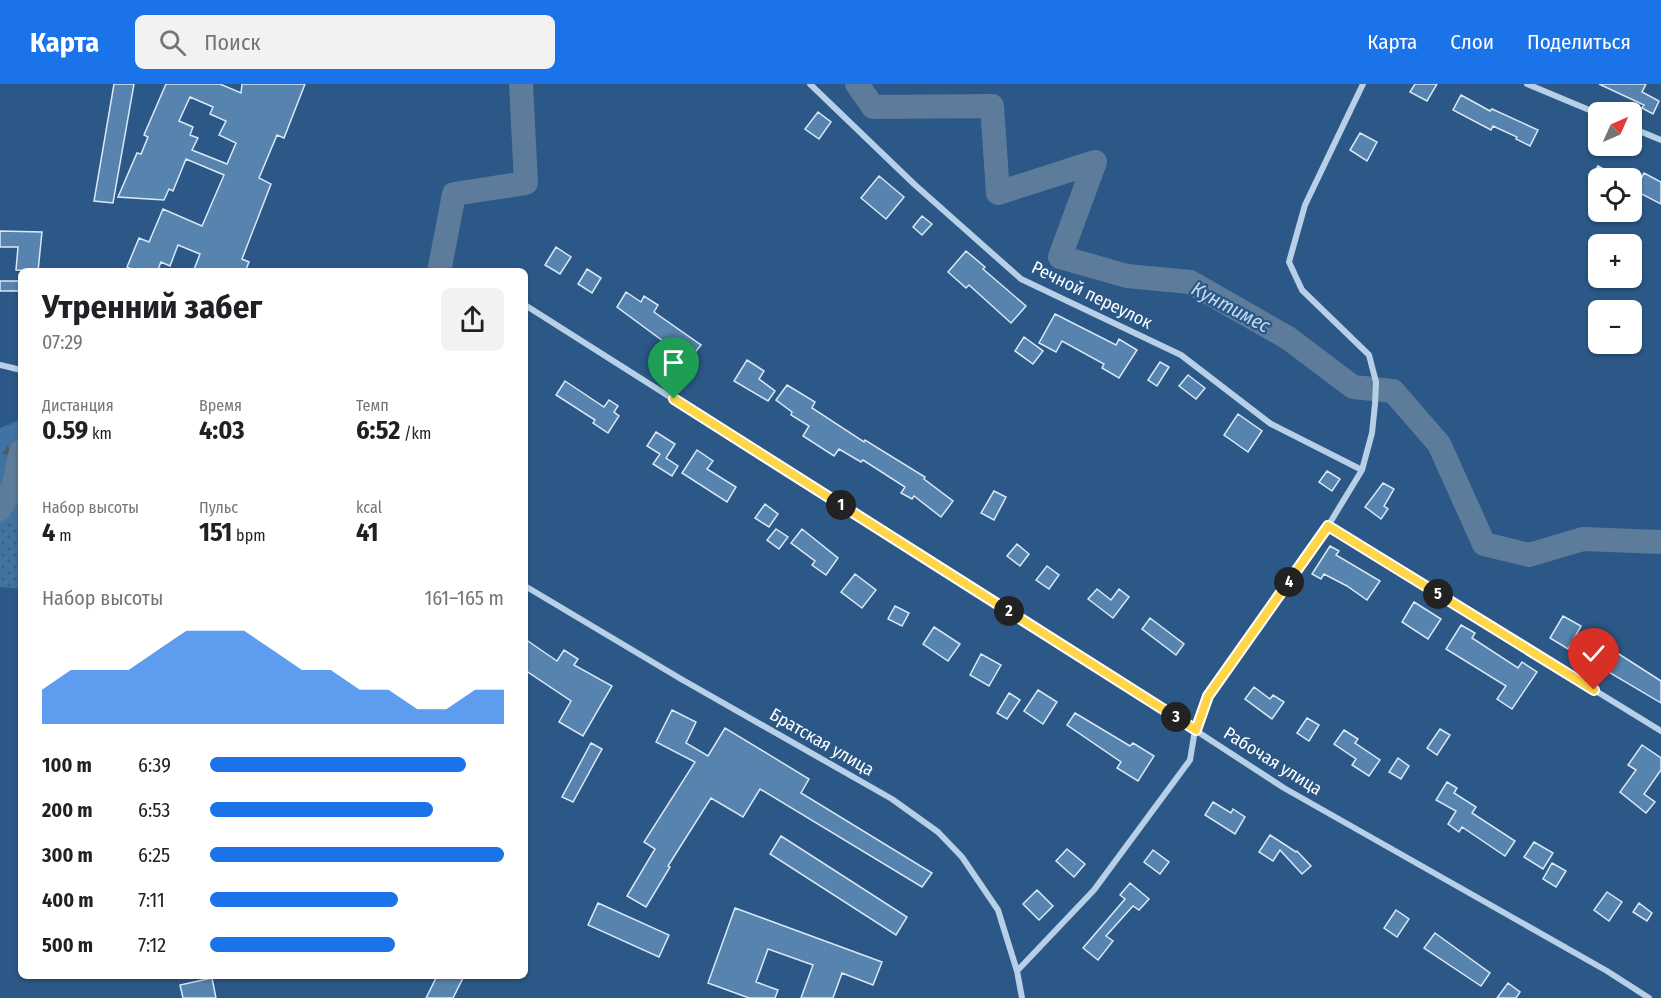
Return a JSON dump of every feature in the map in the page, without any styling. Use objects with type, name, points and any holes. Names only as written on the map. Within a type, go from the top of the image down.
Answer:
[{"type":"street","name":"Речной переулок","points":[[810,84],[914,183],[1021,279],[1181,355],[1271,424],[1362,470]]},
{"type":"street","points":[[1017,972],[1101,881],[1190,760],[1196,730],[1208,696],[1328,526],[1362,470],[1372,433],[1375,404],[1376,382],[1369,355],[1302,290],[1289,262],[1305,205],[1363,84]]},
{"type":"street","points":[[1527,84],[1588,109]]},
{"type":"street","points":[[1642,132],[1661,140]]},
{"type":"street","name":"Рабочая улица","points":[[528,307],[1284,788],[1607,970],[1649,998]]},
{"type":"street","points":[[0,365],[18,369]]},
{"type":"street","points":[[1328,526],[1661,731]]},
{"type":"street","name":"Братская улица","points":[[528,588],[892,800],[938,832],[962,857],[998,910],[1017,972],[1022,998]]},
{"type":"green space","points":[[18,420],[18,523],[0,523],[2,471],[0,470],[0,428]]},
{"type":"green space","points":[[0,447],[18,451],[18,589],[0,587]]},
{"type":"building","points":[[114,84],[134,84],[113,203],[94,201]]},
{"type":"building","points":[[166,84],[220,84],[241,93],[242,84],[305,84],[284,138],[277,135],[259,178],[271,184],[242,259],[249,262],[247,268],[195,268],[200,254],[178,245],[170,266],[161,262],[159,268],[127,267],[139,238],[149,242],[163,209],[202,226],[224,175],[186,159],[173,191],[169,189],[164,200],[118,197],[137,153],[141,154],[148,137],[144,135]],"holes":[[[190,97],[213,107],[210,114],[226,121],[219,135],[236,143],[227,164],[192,150],[198,138],[190,135],[193,127],[179,121]]]},
{"type":"building","points":[[1415,84],[1437,84],[1427,101],[1410,92]]},
{"type":"building","points":[[1599,84],[1646,84],[1642,92],[1659,101],[1653,114],[1642,108],[1644,105],[1642,102]]},
{"type":"building","points":[[1461,95],[1490,111],[1492,109],[1538,130],[1530,146],[1516,139],[1517,137],[1493,126],[1491,130],[1453,110]]},
{"type":"building","points":[[818,112],[831,122],[819,139],[805,129]]},
{"type":"building","points":[[1360,133],[1377,142],[1367,161],[1350,150]]},
{"type":"building","points":[[1644,173],[1661,182],[1661,204],[1642,194]]},
{"type":"building","points":[[879,176],[904,197],[886,219],[861,198]]},
{"type":"building","points":[[922,216],[932,224],[922,235],[913,227]]},
{"type":"building","points":[[0,231],[42,232],[38,268],[18,268],[16,270],[18,247],[0,247]]},
{"type":"building","points":[[556,247],[571,257],[560,274],[545,265]]},
{"type":"building","points":[[966,251],[1026,306],[1011,323],[969,285],[966,288],[948,272]]},
{"type":"building","points":[[587,269],[601,278],[592,293],[578,284]]},
{"type":"building","points":[[0,281],[18,281],[18,291],[0,291]]},
{"type":"building","points":[[626,292],[641,302],[644,296],[658,305],[654,312],[701,345],[692,356],[670,340],[667,344],[617,307]]},
{"type":"building","points":[[1055,314],[1116,345],[1119,339],[1137,350],[1119,378],[1102,368],[1104,364],[1062,341],[1056,352],[1039,343]]},
{"type":"building","points":[[1024,337],[1043,351],[1033,364],[1015,351]]},
{"type":"building","points":[[747,360],[764,371],[759,379],[775,391],[768,401],[734,381]]},
{"type":"building","points":[[1160,362],[1169,367],[1157,386],[1148,380]]},
{"type":"building","points":[[1188,375],[1205,388],[1196,399],[1179,386]]},
{"type":"building","points":[[565,381],[604,407],[609,400],[618,406],[614,412],[619,416],[608,433],[593,423],[595,420],[556,395]]},
{"type":"building","points":[[787,385],[815,402],[812,408],[864,442],[865,440],[925,477],[924,479],[953,501],[941,517],[914,496],[912,499],[901,493],[905,487],[863,460],[861,462],[839,449],[834,456],[803,436],[809,426],[791,415],[792,412],[776,400]]},
{"type":"building","points":[[1238,414],[1262,431],[1248,452],[1224,435]]},
{"type":"building","points":[[656,432],[675,444],[666,458],[678,466],[672,476],[653,464],[660,454],[647,446]]},
{"type":"building","points":[[697,450],[713,461],[707,469],[736,487],[727,502],[682,473]]},
{"type":"building","points":[[1327,471],[1340,479],[1332,491],[1319,482]]},
{"type":"building","points":[[1383,483],[1394,489],[1384,506],[1388,509],[1381,519],[1365,507]]},
{"type":"building","points":[[994,491],[1006,497],[994,520],[981,513]]},
{"type":"building","points":[[765,504],[778,514],[769,527],[755,518]]},
{"type":"building","points":[[776,529],[788,537],[779,549],[767,540]]},
{"type":"building","points":[[802,529],[838,558],[826,575],[812,565],[815,561],[791,543]]},
{"type":"building","points":[[1017,544],[1029,554],[1020,566],[1007,556]]},
{"type":"building","points":[[1330,546],[1339,551],[1336,555],[1380,581],[1367,600],[1324,574],[1321,579],[1312,574]]},
{"type":"building","points":[[1047,566],[1059,575],[1049,589],[1036,580]]},
{"type":"building","points":[[855,574],[876,590],[862,608],[841,592]]},
{"type":"building","points":[[1097,589],[1111,600],[1119,589],[1129,597],[1113,618],[1088,599]]},
{"type":"building","points":[[1414,602],[1441,619],[1428,639],[1402,622]]},
{"type":"building","points":[[895,606],[909,613],[902,626],[888,619]]},
{"type":"building","points":[[1563,616],[1581,626],[1568,649],[1550,638]]},
{"type":"building","points":[[1150,618],[1184,644],[1176,655],[1142,629]]},
{"type":"building","points":[[1461,625],[1475,633],[1472,638],[1518,668],[1522,662],[1537,672],[1512,709],[1497,699],[1506,686],[1446,649]]},
{"type":"building","points":[[934,627],[960,644],[948,661],[923,644]]},
{"type":"building","points":[[1597,640],[1661,681],[1661,703],[1585,658]]},
{"type":"building","points":[[528,641],[557,661],[564,650],[578,659],[574,665],[612,686],[583,736],[559,722],[571,701],[528,672]]},
{"type":"building","points":[[981,654],[1001,665],[989,686],[970,675]]},
{"type":"building","points":[[1254,687],[1270,699],[1273,695],[1284,702],[1272,719],[1245,699]]},
{"type":"building","points":[[1038,690],[1057,702],[1043,724],[1024,711]]},
{"type":"building","points":[[1009,693],[1020,700],[1007,719],[997,713]]},
{"type":"building","points":[[672,710],[696,722],[686,743],[708,756],[725,728],[809,779],[801,793],[932,873],[922,887],[760,789],[743,817],[711,798],[668,866],[670,867],[646,907],[627,896],[655,849],[644,842],[695,762],[656,742]]},
{"type":"building","points":[[1075,713],[1130,746],[1133,743],[1154,756],[1138,781],[1117,768],[1121,762],[1067,725]]},
{"type":"building","points":[[1307,718],[1319,725],[1309,741],[1297,733]]},
{"type":"building","points":[[1440,729],[1450,735],[1437,755],[1427,748]]},
{"type":"building","points":[[1344,730],[1358,739],[1355,743],[1380,760],[1369,776],[1352,765],[1356,759],[1334,744]]},
{"type":"building","points":[[591,743],[602,749],[573,802],[562,797]]},
{"type":"building","points":[[1642,745],[1661,758],[1661,770],[1644,794],[1655,802],[1646,813],[1620,792],[1636,770],[1628,765]]},
{"type":"building","points":[[1398,758],[1409,766],[1401,779],[1389,772]]},
{"type":"building","points":[[1447,782],[1457,788],[1454,793],[1476,807],[1472,813],[1515,841],[1505,856],[1462,827],[1459,832],[1448,824],[1456,811],[1436,800]]},
{"type":"building","points":[[1213,802],[1231,813],[1233,809],[1245,817],[1235,834],[1205,815]]},
{"type":"building","points":[[1270,835],[1297,851],[1311,866],[1302,874],[1280,850],[1273,861],[1259,852]]},
{"type":"building","points":[[781,836],[907,917],[896,935],[770,854]]},
{"type":"building","points":[[1534,842],[1553,853],[1543,869],[1524,857]]},
{"type":"building","points":[[1067,849],[1085,864],[1074,877],[1056,861]]},
{"type":"building","points":[[1153,850],[1169,862],[1160,874],[1144,862]]},
{"type":"building","points":[[1552,863],[1566,871],[1556,887],[1543,879]]},
{"type":"building","points":[[1130,883],[1149,899],[1139,910],[1133,906],[1106,936],[1113,941],[1098,960],[1083,948],[1125,899],[1120,895]]},
{"type":"building","points":[[1037,890],[1053,906],[1039,920],[1023,904]]},
{"type":"building","points":[[1607,892],[1622,902],[1609,921],[1594,910]]},
{"type":"building","points":[[598,903],[669,935],[659,957],[588,925]]},
{"type":"building","points":[[1639,903],[1652,913],[1647,921],[1633,912]]},
{"type":"building","points":[[735,908],[882,962],[873,985],[842,973],[833,998],[801,998],[813,965],[768,949],[756,982],[778,990],[775,998],[749,998],[708,983]]},
{"type":"building","points":[[1396,910],[1409,919],[1397,937],[1384,928]]},
{"type":"building","points":[[1435,933],[1490,973],[1481,986],[1424,948]]},
{"type":"building","points":[[212,979],[216,998],[183,998],[180,985]]},
{"type":"building","points":[[436,979],[462,979],[453,998],[426,998]]},
{"type":"building","points":[[1508,983],[1520,992],[1516,998],[1497,998]]},
{"type":"waterway","name":"Кунтимес","points":[[440,268],[454,194],[526,183],[521,84]]},
{"type":"waterway","name":"Кунтимес","points":[[857,84],[873,107],[992,106],[998,193],[1095,162],[1060,257],[1127,276],[1190,282],[1288,338],[1353,387],[1393,391],[1439,444],[1484,544],[1529,555],[1583,539],[1661,542]]},
{"type":"waterway","name":"Кунтимес","points":[[0,509],[13,488],[18,465]]},
{"type":"route","points":[[674,399],[1196,730],[1208,696],[1328,526],[1594,690]]}]
